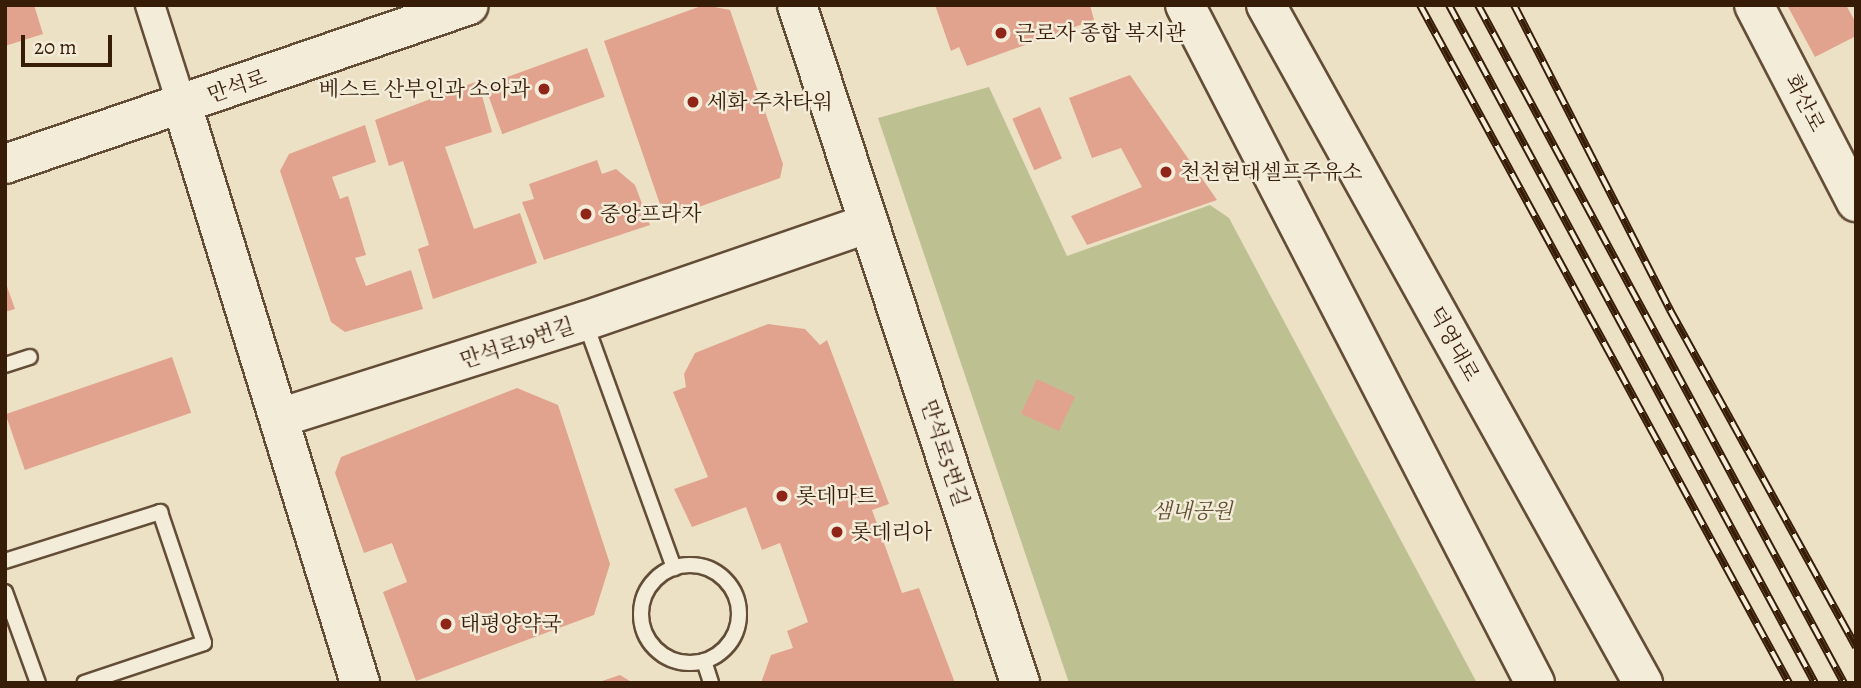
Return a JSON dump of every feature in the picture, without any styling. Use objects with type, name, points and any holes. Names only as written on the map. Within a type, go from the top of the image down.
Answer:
[{"type":"street","points":[[150,5],[360,683]]},
{"type":"street","name":"만석로","points":[[5,164],[469,5]]},
{"type":"street","name":"만석로5번길","points":[[797,5],[1020,683]]},
{"type":"street","points":[[1185,5],[1535,683]]},
{"type":"street","name":"덕영대로","points":[[1266,5],[1643,683]]},
{"type":"street","name":"화산로","points":[[1754,5],[1856,202]]},
{"type":"street","points":[[584,321],[869,223]]},
{"type":"street","name":"만석로19번길","points":[[279,418],[584,321]]},
{"type":"lane","name":"만석로19번길","points":[[584,321],[674,568]]},
{"type":"lane","points":[[5,365],[30,357]]},
{"type":"lane","points":[[5,561],[160,512],[204,643],[84,683]]},
{"type":"lane","points":[[700,565],[716,571],[737,597],[737,631],[730,644],[704,661],[688,663],[659,652],[642,626],[644,595],[653,581],[674,568],[700,565]]},
{"type":"lane","points":[[5,592],[38,683]]},
{"type":"lane","points":[[704,661],[711,683]]},
{"type":"green space","name":"샘내공원","points":[[989,87],[1067,256],[1210,205],[1229,218],[1477,683],[1069,683],[878,118]]},
{"type":"building","points":[[5,5],[34,5],[43,34],[5,46]]},
{"type":"building","name":"세화 주차타워","points":[[704,5],[730,10],[783,164],[780,178],[665,219],[604,41]]},
{"type":"building","name":"근로자 종합 복지관","points":[[935,5],[1090,5],[1094,20],[967,66],[959,47],[951,51]]},
{"type":"building","points":[[1787,5],[1846,5],[1856,23],[1856,36],[1815,57]]},
{"type":"building","name":"베스트 산부인과 소아과","points":[[587,48],[605,97],[502,134],[485,85]]},
{"type":"building","name":"천천현대셀프주유소","points":[[1130,75],[1217,200],[1087,245],[1071,216],[1142,187],[1121,148],[1092,158],[1069,98]]},
{"type":"building","points":[[478,81],[492,132],[445,147],[474,229],[520,213],[537,263],[433,299],[418,249],[429,245],[403,161],[389,166],[375,120]]},
{"type":"building","points":[[1040,107],[1062,159],[1034,170],[1012,119]]},
{"type":"building","points":[[365,125],[376,162],[332,177],[340,199],[348,196],[366,255],[355,258],[366,286],[411,270],[423,309],[345,332],[331,322],[280,171],[289,154]]},
{"type":"building","name":"중앙프라자","points":[[597,160],[602,174],[616,169],[635,185],[650,225],[544,260],[522,202],[534,199],[529,184]]},
{"type":"building","points":[[5,281],[15,309],[5,312]]},
{"type":"building","name":"롯데마트","points":[[768,324],[805,329],[820,345],[827,340],[889,504],[872,510],[902,593],[919,588],[955,683],[761,683],[771,655],[793,648],[787,631],[808,622],[780,543],[762,550],[746,507],[692,527],[674,489],[708,477],[673,392],[686,387],[684,374],[695,353]]},
{"type":"building","points":[[172,357],[191,413],[25,470],[6,414]]},
{"type":"building","points":[[1037,379],[1075,397],[1059,431],[1021,413]]},
{"type":"building","points":[[517,388],[558,405],[610,564],[594,615],[416,681],[383,592],[407,582],[392,543],[364,553],[335,473],[341,457]]},
{"type":"building","points":[[620,675],[633,683],[599,683],[599,682]]},
{"type":"railway","points":[[1420,5],[1789,683]]},
{"type":"railway","points":[[1449,5],[1815,683]]},
{"type":"railway","points":[[1478,5],[1844,683]]},
{"type":"railway","points":[[1514,5],[1670,310],[1856,647]]},
{"type":"place","name":"근로자 종합 복지관","points":[[1001,33]]},
{"type":"place","name":"베스트 산부인과 소아과","points":[[544,89]]},
{"type":"place","name":"세화 주차타워","points":[[693,102]]},
{"type":"place","name":"천천현대셀프주유소","points":[[1166,172]]},
{"type":"place","name":"중앙프라자","points":[[586,214]]},
{"type":"place","name":"롯데마트","points":[[782,496]]},
{"type":"place","name":"롯데리아","points":[[837,532]]},
{"type":"place","name":"태평양약국","points":[[446,624]]}]
